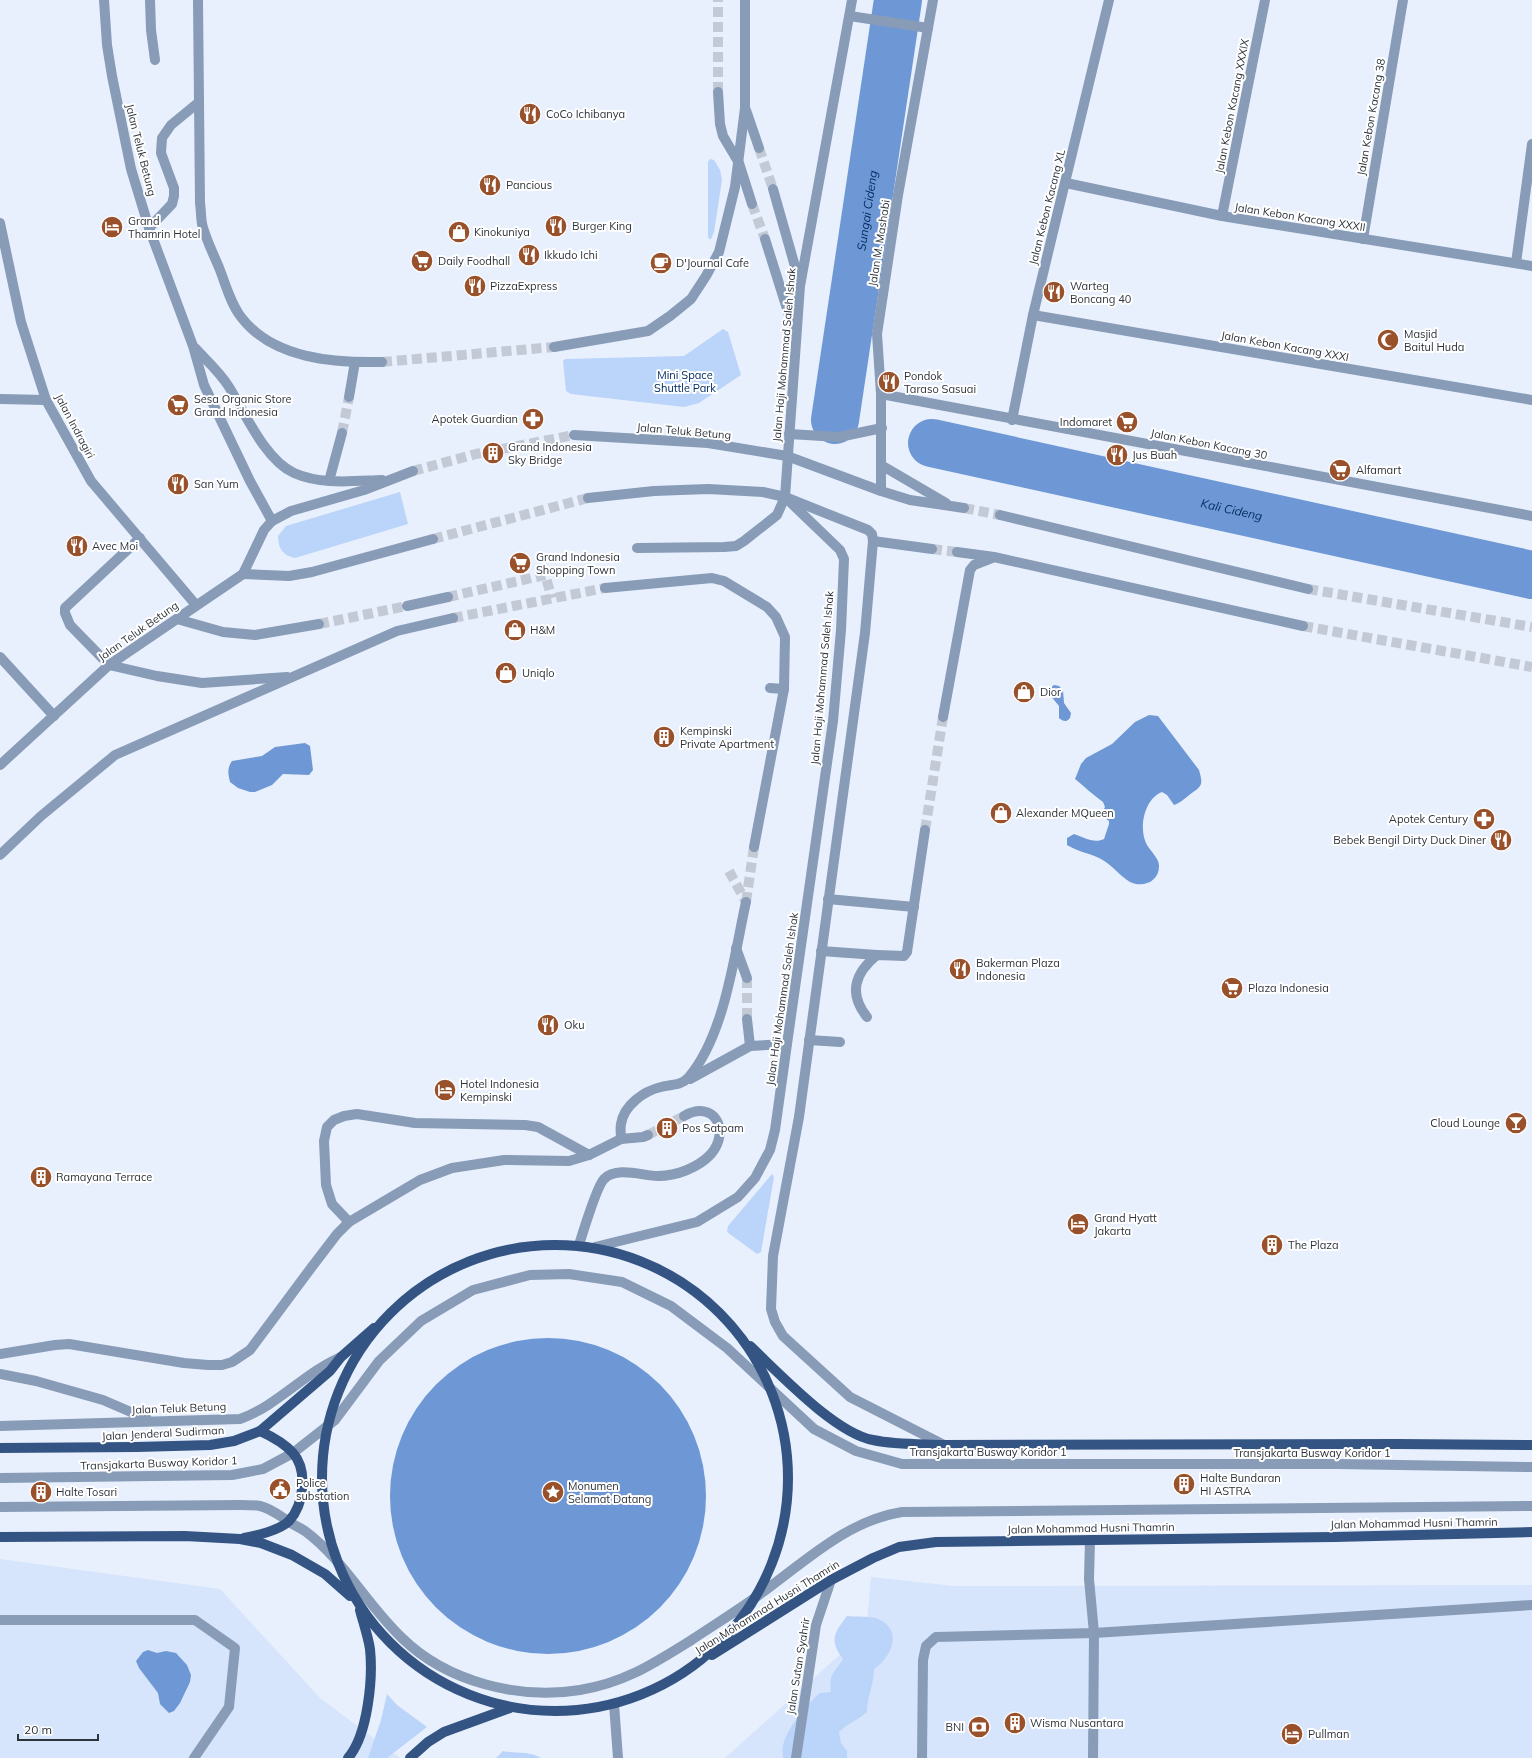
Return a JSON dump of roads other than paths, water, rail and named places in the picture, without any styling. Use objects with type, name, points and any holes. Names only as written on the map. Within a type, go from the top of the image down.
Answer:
[{"type":"main road","name":"Jalan Jenderal Sudirman","points":[[0,1448],[210,1445],[234,1441],[260,1431],[330,1371],[341,1358],[424,1283],[477,1256],[524,1247],[579,1245],[595,1247],[652,1265],[677,1278],[700,1295],[721,1314],[739,1335]]},
{"type":"main road","points":[[380,1322],[354,1369],[335,1420],[325,1454],[322,1490],[325,1526],[335,1561],[347,1586],[378,1631],[397,1650],[421,1669],[461,1692],[510,1708],[559,1712],[614,1704],[645,1693],[684,1672],[714,1648],[739,1620],[765,1576],[776,1545],[784,1514],[787,1482],[785,1449],[779,1417],[769,1387],[739,1335]]},
{"type":"main road","points":[[739,1335],[802,1394],[847,1430],[872,1440],[944,1446],[1382,1444],[1532,1445]]},
{"type":"main road","points":[[240,1539],[265,1534],[289,1522],[298,1506],[302,1491],[302,1478],[299,1465],[293,1453],[273,1437],[260,1431]]},
{"type":"main road","name":"Jalan Mohammad Husni Thamrin","points":[[684,1672],[831,1580],[899,1546],[936,1542],[1335,1537],[1532,1532]]},
{"type":"main road","points":[[0,1537],[184,1536],[240,1539],[261,1543],[280,1550],[326,1574],[359,1604],[370,1648],[371,1685],[363,1728],[348,1758]]},
{"type":"main road","points":[[410,1758],[428,1742],[444,1732],[510,1708]]},
{"type":"street","name":"Jalan Teluk Betung","points":[[104,0],[107,45],[112,76],[131,170],[149,228],[193,346],[204,385],[250,481],[272,521]]},
{"type":"street","points":[[150,0],[151,30],[155,60]]},
{"type":"street","points":[[198,0],[200,203],[202,224],[229,295],[241,317],[260,336],[276,346],[324,359],[355,362],[382,362]]},
{"type":"street","points":[[554,347],[648,331],[691,299],[706,276],[719,252],[735,187],[745,108],[745,0]]},
{"type":"street","name":"Jalan Haji Mohammad Saleh Ishak","points":[[595,1247],[697,1222],[738,1198],[755,1178],[770,1150],[775,1130],[833,721],[841,630],[844,559],[840,550],[785,497],[787,456],[800,286],[852,0]]},
{"type":"street","name":"Jalan M. Mashabi","points":[[881,491],[882,428],[877,334],[898,195],[933,0]]},
{"type":"street","name":"Jalan Kebon Kacang XL","points":[[1012,420],[1033,314],[1066,183],[1109,0]]},
{"type":"street","name":"Jalan Kebon Kacang XXXIX","points":[[1222,216],[1264,0]]},
{"type":"street","name":"Jalan Kebon Kacang 38","points":[[1363,239],[1403,0]]},
{"type":"street","points":[[850,16],[928,28]]},
{"type":"street","points":[[718,92],[720,124],[723,136],[738,163],[752,204]]},
{"type":"street","points":[[149,228],[172,204],[174,196],[174,188],[161,153],[162,138],[171,125],[199,102]]},
{"type":"street","points":[[745,108],[759,148]]},
{"type":"street","points":[[1516,263],[1532,144]]},
{"type":"street","name":"Jalan Kebon Kacang XXXII","points":[[1066,183],[1222,216],[1532,266]]},
{"type":"street","points":[[773,189],[800,286]]},
{"type":"street","name":"Jalan Indragiri","points":[[0,223],[21,322],[46,400],[91,481],[196,605]]},
{"type":"street","points":[[766,239],[796,339]]},
{"type":"street","name":"Jalan Kebon Kacang XXXI","points":[[1033,314],[1532,400]]},
{"type":"street","name":"Jalan Teluk Betung","points":[[193,346],[228,386],[256,434],[275,458],[294,473],[329,481],[388,480]]},
{"type":"street","points":[[349,397],[355,362]]},
{"type":"street","name":"Jalan Kebon Kacang 30","points":[[881,394],[1012,420],[1532,516]]},
{"type":"street","points":[[0,399],[46,400]]},
{"type":"street","points":[[789,434],[839,437],[882,428]]},
{"type":"street","points":[[329,481],[342,433]]},
{"type":"street","name":"Jalan Teluk Betung","points":[[574,435],[708,442],[787,456],[881,491],[910,500],[964,508]]},
{"type":"street","points":[[881,466],[952,506]]},
{"type":"street","name":"Jalan Teluk Betung","points":[[0,765],[109,664],[243,574],[264,530],[272,521],[291,511],[364,490],[413,471]]},
{"type":"street","points":[[588,498],[654,491],[708,489],[763,492],[785,497],[868,530],[872,534],[873,541],[865,633],[799,1117],[772,1256],[771,1309],[775,1322],[783,1336],[850,1397],[944,1446]]},
{"type":"street","points":[[637,548],[736,546],[744,542],[778,515],[785,497]]},
{"type":"street","points":[[1000,515],[1308,589]]},
{"type":"street","points":[[140,538],[65,608],[65,613],[70,625],[109,664],[157,676],[202,682],[295,676]]},
{"type":"street","points":[[243,574],[289,576],[312,572],[433,539]]},
{"type":"street","points":[[873,541],[932,549]]},
{"type":"street","points":[[957,552],[994,557],[1303,626]]},
{"type":"street","points":[[943,717],[970,570],[974,564],[994,557]]},
{"type":"street","points":[[605,588],[712,578],[724,581],[768,607],[776,617],[785,637],[786,649],[784,689],[754,847]]},
{"type":"street","points":[[407,606],[448,597]]},
{"type":"street","points":[[0,855],[41,816],[115,755],[397,631],[453,618]]},
{"type":"street","points":[[177,619],[232,633],[255,635],[319,624]]},
{"type":"street","points":[[0,657],[54,716]]},
{"type":"street","points":[[770,688],[784,689]]},
{"type":"street","points":[[821,951],[877,955],[906,955],[925,830]]},
{"type":"street","points":[[828,899],[914,907]]},
{"type":"street","points":[[684,1082],[697,1067],[706,1050],[718,1020],[746,902]]},
{"type":"street","points":[[735,948],[747,978]]},
{"type":"street","points":[[867,1017],[860,1008],[856,996],[856,984],[860,973],[867,963],[877,955]]},
{"type":"street","points":[[747,1019],[750,1046]]},
{"type":"street","points":[[809,1040],[840,1042]]},
{"type":"street","points":[[622,1139],[620,1124],[623,1117],[638,1098],[652,1089],[684,1082],[750,1046],[787,1044]]},
{"type":"street","points":[[579,1245],[597,1194],[604,1179],[620,1173],[658,1176],[670,1175],[694,1167],[711,1154],[720,1129],[714,1116],[707,1112],[699,1111],[690,1112],[684,1116]]},
{"type":"street","points":[[349,1222],[337,1211],[328,1195],[324,1148],[327,1127],[334,1120],[344,1116],[357,1114],[415,1123],[525,1125],[538,1127],[589,1155]]},
{"type":"street","points":[[0,1354],[55,1344],[69,1344],[184,1363],[222,1365],[232,1362],[250,1350],[337,1234],[349,1222],[420,1180],[452,1168],[504,1160],[569,1161],[589,1155],[622,1139],[643,1137],[648,1135]]},
{"type":"street","name":"Transjakarta Busway Koridor 1","points":[[0,1478],[232,1475],[263,1469],[293,1453],[335,1420],[379,1361],[421,1321],[473,1290],[530,1275],[569,1274],[622,1282],[671,1306],[727,1348],[814,1430],[856,1451],[902,1464],[1336,1464],[1532,1467]]},
{"type":"street","name":"Jalan Teluk Betung","points":[[0,1426],[240,1419],[256,1413],[325,1364],[341,1358]]},
{"type":"street","points":[[0,1374],[36,1381],[103,1400],[150,1421]]},
{"type":"street","points":[[0,1507],[241,1505],[262,1507],[304,1531],[335,1561],[360,1589],[378,1613],[402,1639],[433,1662],[455,1673],[504,1689],[554,1693],[604,1685],[651,1666],[749,1604],[845,1532],[886,1514],[902,1512],[1532,1506]]},
{"type":"street","points":[[1090,1540],[1089,1579],[1094,1633],[1093,1758]]},
{"type":"street","name":"Jalan Sutan Syahrir","points":[[796,1758],[816,1625],[831,1580]]},
{"type":"street","points":[[922,1758],[923,1660],[926,1646],[936,1638],[1094,1633],[1532,1605]]},
{"type":"street","points":[[0,1620],[195,1620],[235,1648],[229,1707],[194,1758]]},
{"type":"street","points":[[614,1704],[618,1758]]},
{"type":"water","points":[[1054,685],[1059,686],[1063,690],[1064,703],[1071,713],[1070,718],[1067,721],[1063,721],[1059,718],[1059,706],[1050,695],[1050,688]]},
{"type":"water","points":[[1149,715],[1158,716],[1199,770],[1201,783],[1199,788],[1174,805],[1167,795],[1162,792],[1151,801],[1144,815],[1143,831],[1147,845],[1158,860],[1158,872],[1153,880],[1145,884],[1135,884],[1123,877],[1101,859],[1067,845],[1067,838],[1074,834],[1096,841],[1104,839],[1109,821],[1101,815],[1105,807],[1103,802],[1075,779],[1081,764],[1086,758],[1112,744],[1135,722]]},
{"type":"water","points":[[305,743],[310,746],[313,770],[309,775],[283,774],[272,785],[255,792],[238,788],[230,782],[228,771],[232,761],[262,756],[275,747]]},
{"type":"water","points":[[548,1338],[579,1341],[609,1350],[636,1365],[660,1384],[679,1408],[694,1435],[703,1465],[706,1496],[703,1527],[694,1557],[679,1584],[660,1608],[636,1627],[609,1642],[579,1651],[548,1654],[517,1651],[487,1642],[460,1627],[436,1608],[417,1584],[402,1557],[393,1527],[390,1496],[393,1465],[402,1435],[417,1408],[436,1384],[460,1365],[487,1350],[517,1341]]},
{"type":"water","points":[[148,1650],[157,1653],[166,1651],[176,1653],[187,1665],[191,1675],[190,1682],[180,1703],[174,1711],[169,1713],[160,1704],[158,1693],[139,1668],[136,1661],[143,1652]]},
{"type":"waterway","name":"Sungai Cideng","points":[[835,420],[898,0]]},
{"type":"waterway","name":"Kali Cideng","points":[[932,443],[1532,575]]},
{"type":"tunnel","points":[[718,0],[718,92]]},
{"type":"tunnel","points":[[759,148],[773,189]]},
{"type":"tunnel","points":[[752,204],[765,239]]},
{"type":"tunnel","points":[[382,362],[554,347]]},
{"type":"tunnel","points":[[342,433],[349,397]]},
{"type":"tunnel","points":[[413,471],[476,454],[574,435]]},
{"type":"tunnel","points":[[433,539],[588,498]]},
{"type":"tunnel","points":[[964,508],[1000,515]]},
{"type":"tunnel","points":[[932,549],[957,552]]},
{"type":"tunnel","points":[[448,597],[545,575],[552,598]]},
{"type":"tunnel","points":[[453,618],[605,588]]},
{"type":"tunnel","points":[[1308,589],[1532,627]]},
{"type":"tunnel","points":[[319,624],[407,606]]},
{"type":"tunnel","points":[[1303,626],[1532,667]]},
{"type":"tunnel","points":[[925,830],[943,717]]},
{"type":"tunnel","points":[[746,902],[754,847]]},
{"type":"tunnel","points":[[729,871],[746,902]]},
{"type":"tunnel","points":[[747,978],[747,1019]]},
{"type":"tunnel","points":[[648,1135],[684,1116]]},
{"type":"place","name":"CoCo Ichibanya","points":[[530,114]]},
{"type":"place","name":"Pancious","points":[[490,185]]},
{"type":"place","name":"Burger King","points":[[556,226]]},
{"type":"place","name":"Grand Thamrin Hotel","points":[[112,227]]},
{"type":"place","name":"Kinokuniya","points":[[459,232]]},
{"type":"place","name":"Ikkudo Ichi","points":[[529,255]]},
{"type":"place","name":"Daily Foodhall","points":[[422,261]]},
{"type":"place","name":"D'Journal Cafe","points":[[661,263]]},
{"type":"place","name":"PizzaExpress","points":[[475,286]]},
{"type":"place","name":"Warteg Boncang 40","points":[[1054,292]]},
{"type":"place","name":"Masjid Baitul Huda","points":[[1388,340]]},
{"type":"place","name":"Pondok Taraso Sasuai","points":[[889,382]]},
{"type":"place","name":"Sesa Organic Store Grand Indonesia","points":[[178,405]]},
{"type":"place","name":"Apotek Guardian","points":[[533,419]]},
{"type":"place","name":"Indomaret","points":[[1127,422]]},
{"type":"place","name":"Grand Indonesia Sky Bridge","points":[[493,453]]},
{"type":"place","name":"Jus Buah","points":[[1117,455]]},
{"type":"place","name":"Alfamart","points":[[1340,470]]},
{"type":"place","name":"San Yum","points":[[178,484]]},
{"type":"place","name":"Avec Moi","points":[[77,546]]},
{"type":"place","name":"Grand Indonesia Shopping Town","points":[[520,563]]},
{"type":"place","name":"H&M","points":[[515,630]]},
{"type":"place","name":"Uniqlo","points":[[506,673]]},
{"type":"place","name":"Dior","points":[[1024,692]]},
{"type":"place","name":"Kempinski Private Apartment","points":[[664,737]]},
{"type":"place","name":"Alexander MQueen","points":[[1001,813]]},
{"type":"place","name":"Apotek Century","points":[[1484,819]]},
{"type":"place","name":"Bebek Bengil Dirty Duck Diner","points":[[1501,840]]},
{"type":"place","name":"Bakerman Plaza Indonesia","points":[[960,969]]},
{"type":"place","name":"Plaza Indonesia","points":[[1232,988]]},
{"type":"place","name":"Oku","points":[[548,1025]]},
{"type":"place","name":"Hotel Indonesia Kempinski","points":[[445,1090]]},
{"type":"place","name":"Cloud Lounge","points":[[1516,1123]]},
{"type":"place","name":"Pos Satpam","points":[[667,1128]]},
{"type":"place","name":"Ramayana Terrace","points":[[41,1177]]},
{"type":"place","name":"Grand Hyatt Jakarta","points":[[1078,1224]]},
{"type":"place","name":"The Plaza","points":[[1272,1245]]},
{"type":"place","name":"Halte Bundaran HI ASTRA","points":[[1184,1484]]},
{"type":"place","name":"Police substation","points":[[280,1489]]},
{"type":"place","name":"Halte Tosari","points":[[41,1492]]},
{"type":"place","name":"Monumen Selamat Datang","points":[[553,1492]]},
{"type":"place","name":"Wisma Nusantara","points":[[1015,1723]]},
{"type":"place","name":"BNI","points":[[979,1727]]},
{"type":"place","name":"Pullman","points":[[1292,1734]]},
{"type":"park label","name":"Mini Space Shuttle Park","points":[[685,381]]}]
